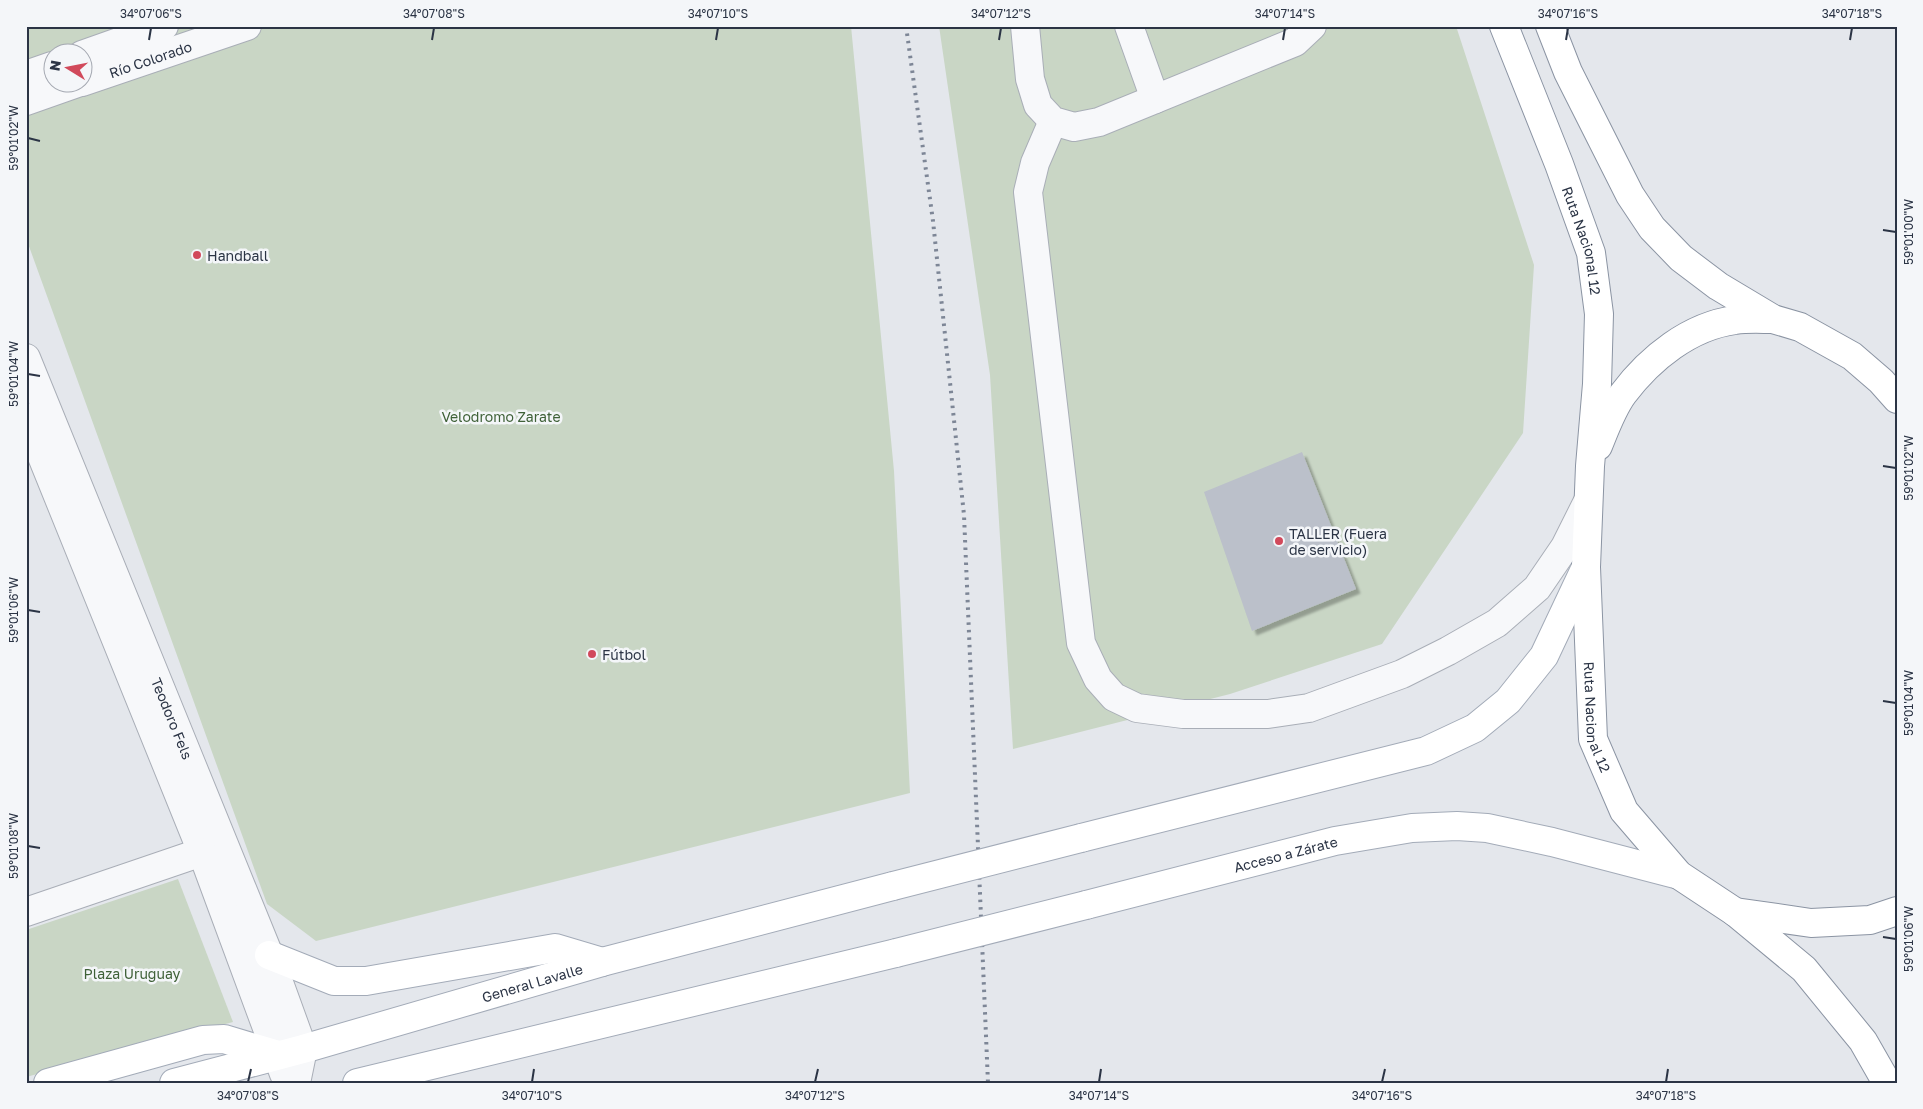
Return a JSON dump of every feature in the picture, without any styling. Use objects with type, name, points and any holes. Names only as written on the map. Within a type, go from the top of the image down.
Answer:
[{"type":"main road","name":"Ruta Nacional 12","points":[[1504,26],[1559,164],[1591,253],[1599,314],[1597,384],[1590,466],[1586,567],[1593,739],[1624,811],[1679,875],[1735,912],[1804,969],[1864,1041],[1887,1083]]},
{"type":"main road","name":"Ruta Nacional 12","points":[[1550,26],[1568,72],[1626,186],[1652,228],[1681,258],[1718,286],[1773,319],[1800,327],[1852,356],[1881,381],[1897,399]]},
{"type":"main road","name":"Ruta Nacional 12","points":[[1590,466],[1608,422],[1623,395],[1658,356],[1684,338],[1708,327],[1736,320],[1773,319]]},
{"type":"main road","name":"General Lavalle","points":[[174,1083],[290,1052],[602,962],[1426,751],[1475,728],[1508,701],[1544,656],[1586,567]]},
{"type":"main road","name":"Acceso a Zárate","points":[[424,1074],[1335,841],[1412,828],[1458,826],[1487,828],[1552,842],[1679,875]]},
{"type":"main road","name":"Ruta Nacional 12","points":[[1735,912],[1811,923],[1870,920],[1897,911]]},
{"type":"main road","points":[[269,955],[334,981],[366,981],[555,948],[602,962]]},
{"type":"main road","points":[[48,1083],[203,1040],[224,1039],[290,1052]]},
{"type":"main road","points":[[357,1083],[424,1074]]},
{"type":"street","name":"Río Colorado","points":[[92,51],[164,26]]},
{"type":"street","name":"Río Colorado","points":[[92,78],[247,26]]},
{"type":"street","points":[[1025,26],[1030,79],[1038,105],[1053,121],[1074,127],[1099,122],[1295,42],[1312,26]]},
{"type":"street","points":[[1129,26],[1156,99]]},
{"type":"street","points":[[26,75],[42,69]]},
{"type":"street","name":"Río Colorado","points":[[26,101],[52,92]]},
{"type":"street","points":[[1053,121],[1034,163],[1028,192],[1081,643],[1098,679],[1114,697],[1137,708],[1183,714],[1268,714],[1309,708],[1402,674],[1497,623],[1537,588],[1565,547],[1588,501]]},
{"type":"street","name":"Teodoro Fels","points":[[26,358],[269,955],[290,1052],[287,1083]]},
{"type":"street","name":"Teodoro Fels","points":[[26,417],[202,852],[290,1052]]},
{"type":"street","points":[[26,912],[202,852]]},
{"type":"street","points":[[290,1052],[296,1083]]},
{"type":"green space","name":"Velodromo Zarate","points":[[26,26],[851,26],[894,471],[910,793],[316,941],[267,904],[26,238]]},
{"type":"green space","points":[[939,26],[1456,26],[1534,265],[1523,433],[1382,644],[1230,694],[1013,749],[990,375]]},
{"type":"green space","name":"Plaza Uruguay","points":[[178,879],[233,1022],[26,1077],[26,930]]},
{"type":"building","name":"TALLER (Fuera de servicio)","points":[[1302,452],[1356,589],[1252,631],[1204,492]]},
{"type":"railway","points":[[906,26],[933,221],[964,515],[988,1083]]},
{"type":"place","name":"Handball","points":[[197,255]]},
{"type":"place","name":"TALLER (Fuera de servicio)","points":[[1279,541]]},
{"type":"place","name":"Fútbol","points":[[592,654]]}]
